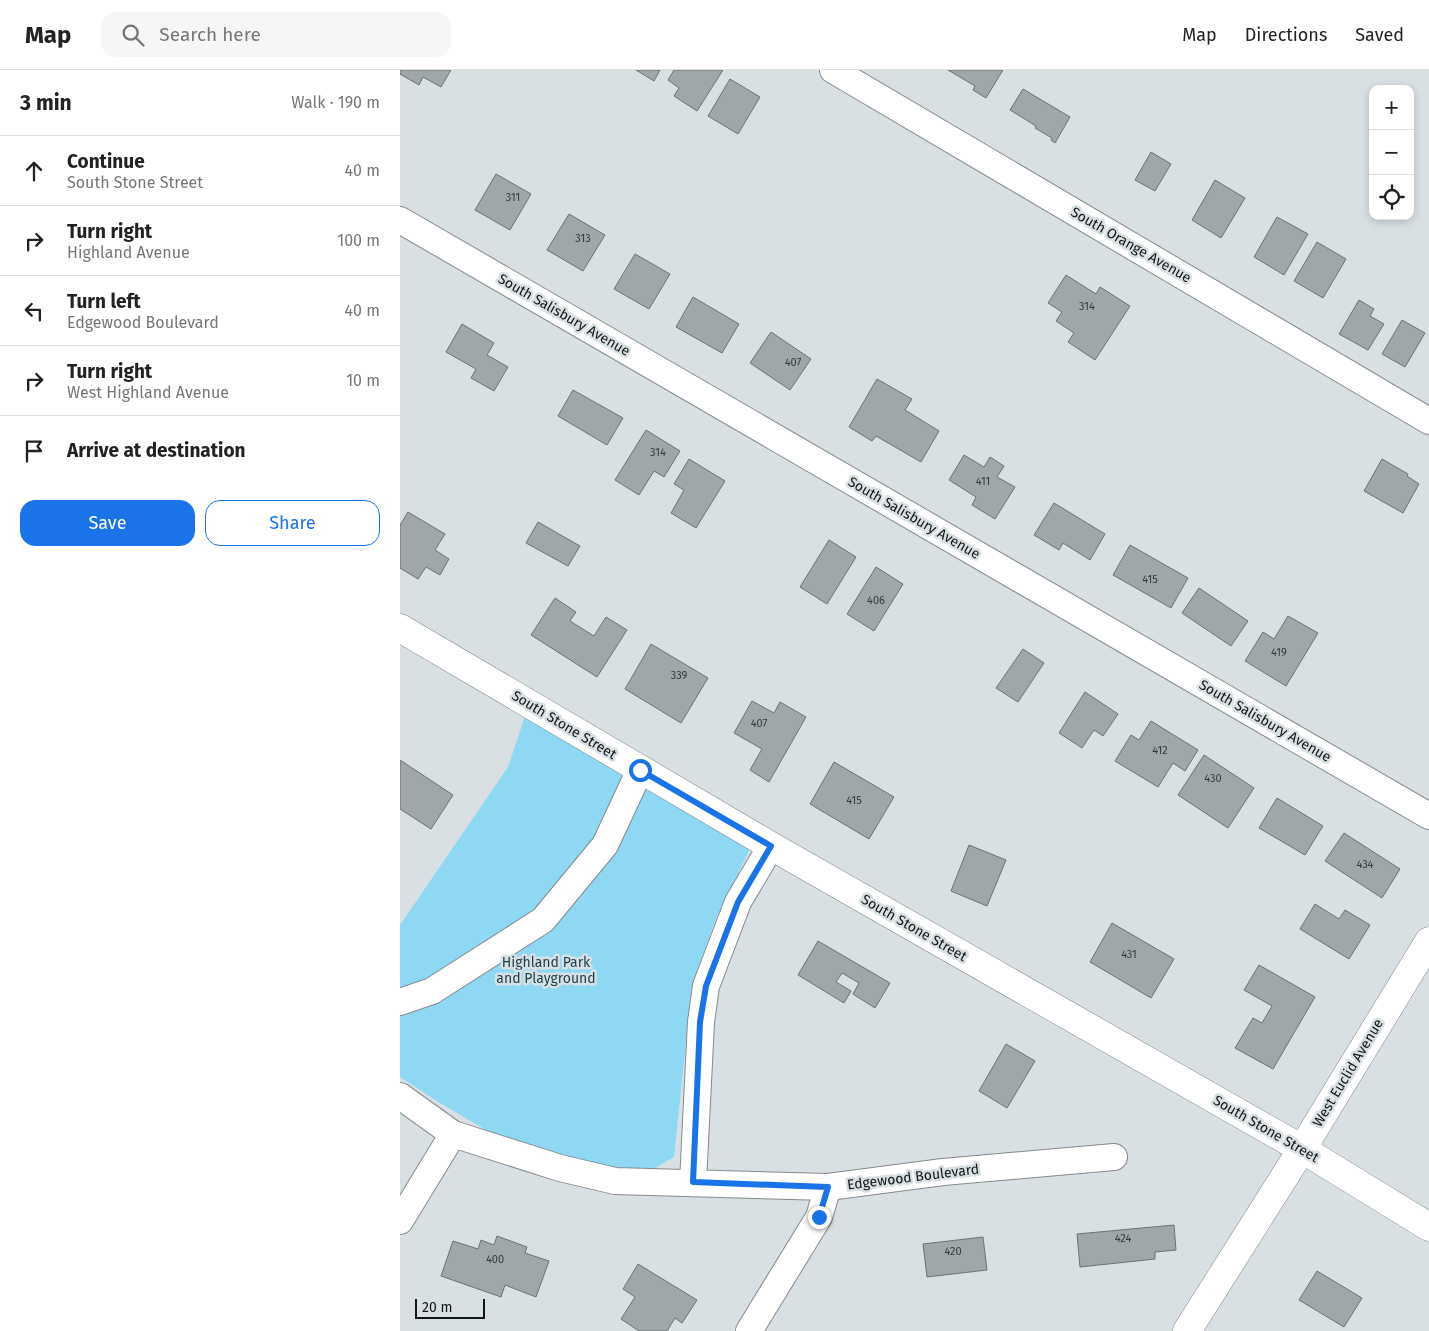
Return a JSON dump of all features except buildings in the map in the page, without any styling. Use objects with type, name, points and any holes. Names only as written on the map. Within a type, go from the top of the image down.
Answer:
[{"type":"street","name":"South Orange Avenue","points":[[833,70],[1429,421]]},
{"type":"street","name":"South Salisbury Avenue","points":[[400,220],[1429,816]]},
{"type":"street","name":"South Stone Street","points":[[400,628],[771,846],[1302,1149],[1429,1227]]},
{"type":"street","points":[[400,1002],[432,991],[543,920],[605,845],[640,770]]},
{"type":"street","points":[[693,1182],[700,1022],[706,986],[738,902],[771,846]]},
{"type":"street","name":"West Euclid Avenue","points":[[1187,1331],[1302,1149],[1429,941]]},
{"type":"street","name":"Edgewood Boulevard","points":[[400,1096],[453,1134],[560,1168],[615,1181],[828,1187],[943,1172],[1114,1157]]},
{"type":"street","points":[[400,1221],[453,1134]]},
{"type":"street","points":[[750,1331],[819,1217],[828,1187]]},
{"type":"green space","name":"Highland Park and Playground","points":[[526,713],[750,849],[715,921],[692,986],[674,1157],[655,1168],[617,1171],[491,1133],[400,1077],[400,925],[508,767]]},
{"type":"route","points":[[640,770],[771,846],[738,902],[706,986],[700,1022],[693,1182],[828,1187],[819,1217]]}]
